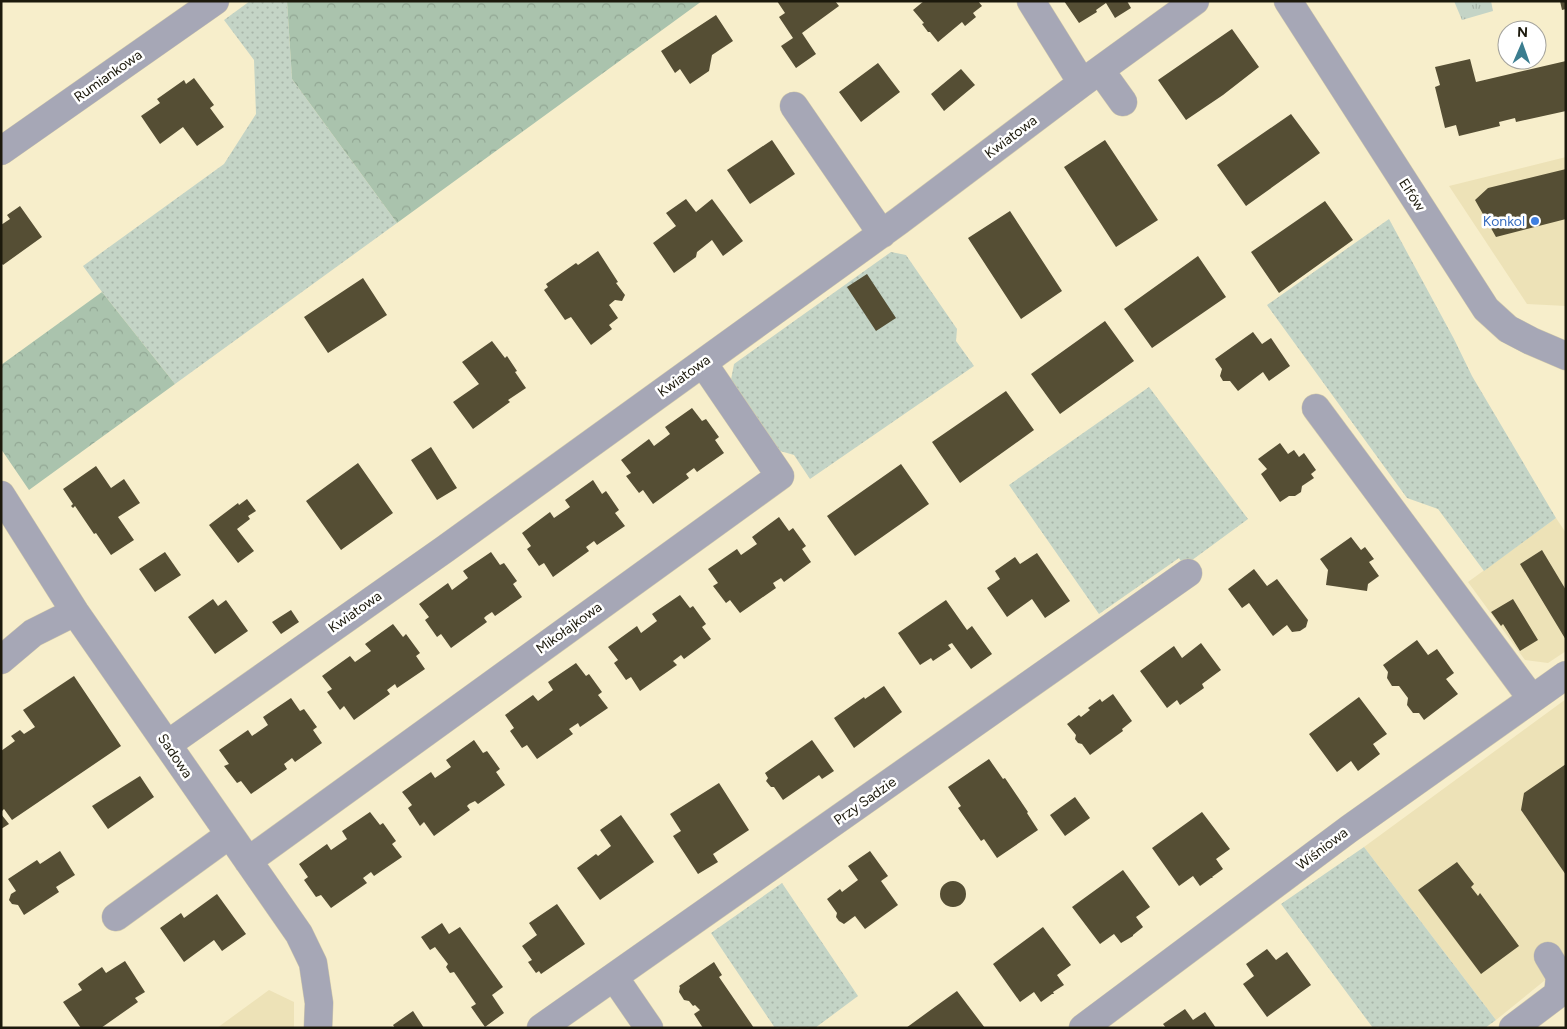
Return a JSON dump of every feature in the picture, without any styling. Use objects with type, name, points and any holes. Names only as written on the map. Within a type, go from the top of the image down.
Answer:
[{"type":"street","name":"Rumiankowa","points":[[1,151],[215,1]]},
{"type":"street","points":[[1030,1],[1091,76],[1123,102]]},
{"type":"street","name":"Kwiatowa","points":[[168,744],[445,549],[882,234],[1091,76],[1195,1]]},
{"type":"street","name":"Elfów","points":[[1288,1],[1486,309],[1508,329],[1566,356]]},
{"type":"street","points":[[794,106],[882,234]]},
{"type":"street","name":"Mikołajkowa","points":[[248,861],[780,476],[703,363]]},
{"type":"street","points":[[1316,408],[1532,699]]},
{"type":"street","name":"Sadowa","points":[[1,495],[74,612],[300,934],[312,963],[319,1002],[318,1028]]},
{"type":"street","name":"Przy Sadzie","points":[[541,1028],[1188,573]]},
{"type":"street","points":[[1,660],[33,633],[74,612]]},
{"type":"street","name":"Wiśniowa","points":[[1083,1028],[1349,829],[1566,675]]},
{"type":"street","points":[[116,917],[230,835]]},
{"type":"street","points":[[1513,1028],[1558,994],[1560,976],[1548,956]]},
{"type":"street","points":[[614,976],[649,1028]]},
{"type":"shaded area","points":[[1566,157],[1566,306],[1527,304],[1449,186]]},
{"type":"shaded area","points":[[1556,518],[1566,533],[1566,651],[1548,663],[1525,660],[1468,582]]},
{"type":"shaded area","points":[[1566,699],[1566,989],[1549,977],[1496,1020],[1364,847]]},
{"type":"shaded area","points":[[269,990],[294,1002],[294,1028],[217,1028]]},
{"type":"green space","points":[[250,1],[287,1],[292,79],[397,223],[175,384],[83,266],[224,164],[256,114],[254,60],[224,20]]},
{"type":"green space","points":[[287,1],[702,1],[397,223],[292,79]]},
{"type":"green space","points":[[1454,1],[1491,1],[1493,11],[1462,20]]},
{"type":"green space","points":[[1389,219],[1472,376],[1556,518],[1484,571],[1438,509],[1407,498],[1267,305]]},
{"type":"green space","points":[[891,252],[906,255],[957,329],[956,341],[974,366],[810,479],[794,455],[780,451],[731,380],[734,364]]},
{"type":"green space","points":[[102,292],[175,384],[29,490],[1,449],[1,365]]},
{"type":"green space","points":[[1149,387],[1248,519],[1184,566],[1179,558],[1099,614],[1009,485]]},
{"type":"green space","points":[[1364,847],[1496,1020],[1485,1028],[1373,1028],[1281,904]]},
{"type":"green space","points":[[782,883],[858,996],[815,1028],[775,1028],[711,933]]},
{"type":"building","points":[[777,1],[835,1],[839,6],[802,33],[816,54],[796,68],[781,46],[793,38],[779,17],[785,13]]},
{"type":"building","points":[[924,1],[978,1],[982,6],[973,13],[976,17],[965,26],[962,22],[938,42],[928,32],[922,24],[924,23],[913,10]]},
{"type":"building","points":[[1064,1],[1127,1],[1131,8],[1115,18],[1106,3],[1096,10],[1097,12],[1079,23]]},
{"type":"building","points":[[1560,1],[1566,1],[1566,9],[1562,10]]},
{"type":"building","points":[[716,15],[733,41],[712,55],[709,71],[690,84],[680,69],[675,73],[661,51]]},
{"type":"building","points":[[1232,29],[1259,67],[1223,95],[1186,120],[1158,80]]},
{"type":"building","points":[[1470,59],[1476,82],[1527,70],[1547,70],[1547,65],[1566,61],[1566,111],[1516,122],[1515,118],[1499,122],[1500,126],[1459,136],[1456,125],[1445,128],[1435,87],[1440,85],[1435,67]]},
{"type":"building","points":[[878,63],[900,92],[861,122],[839,92]]},
{"type":"building","points":[[961,69],[975,85],[944,111],[931,94]]},
{"type":"building","points":[[194,78],[214,105],[210,108],[224,127],[197,146],[183,127],[160,144],[141,116],[160,103],[157,99],[184,80],[186,84]]},
{"type":"building","points":[[1291,114],[1320,153],[1246,206],[1217,165]]},
{"type":"building","points":[[772,140],[795,174],[750,204],[727,170]]},
{"type":"building","points":[[1105,140],[1158,220],[1116,247],[1064,167]]},
{"type":"building","points":[[1566,169],[1566,219],[1496,237],[1475,200],[1488,188]]},
{"type":"building","points":[[686,199],[696,212],[712,199],[743,241],[723,256],[712,240],[697,252],[696,257],[674,273],[653,243],[676,226],[666,213]]},
{"type":"building","points":[[1325,201],[1353,240],[1279,293],[1251,252]]},
{"type":"building","points":[[20,206],[42,237],[3,265],[1,263],[1,225],[10,219],[7,215]]},
{"type":"building","points":[[1010,211],[1062,291],[1021,319],[968,238]]},
{"type":"building","points":[[598,251],[625,295],[622,301],[615,300],[609,305],[618,318],[609,325],[612,329],[591,345],[571,317],[565,320],[544,290],[548,287],[546,284],[576,263],[578,265]]},
{"type":"building","points":[[1198,256],[1226,297],[1152,348],[1124,309]]},
{"type":"building","points":[[867,274],[896,318],[876,331],[847,287]]},
{"type":"building","points":[[363,278],[387,315],[328,353],[304,317]]},
{"type":"building","points":[[1105,321],[1134,361],[1060,414],[1031,374]]},
{"type":"building","points":[[1253,332],[1262,344],[1271,338],[1290,366],[1269,381],[1263,372],[1238,391],[1230,381],[1223,381],[1220,376],[1222,369],[1215,359]]},
{"type":"building","points":[[492,341],[505,358],[507,356],[526,388],[508,400],[510,402],[473,429],[453,402],[479,384],[462,362]]},
{"type":"building","points":[[1006,391],[1034,430],[960,483],[932,442]]},
{"type":"building","points":[[692,408],[702,421],[706,419],[719,437],[715,440],[724,453],[697,472],[694,468],[686,474],[689,478],[653,504],[643,490],[639,493],[626,476],[631,473],[621,460],[649,439],[654,446],[670,434],[665,427]]},
{"type":"building","points":[[1280,443],[1288,454],[1294,450],[1299,457],[1304,453],[1316,470],[1311,474],[1314,478],[1302,486],[1301,492],[1295,496],[1289,496],[1280,502],[1261,474],[1267,469],[1258,459]]},
{"type":"building","points":[[431,447],[457,488],[437,500],[411,460]]},
{"type":"building","points":[[358,463],[393,513],[341,550],[306,501]]},
{"type":"building","points":[[901,464],[929,504],[855,556],[827,516]]},
{"type":"building","points":[[96,466],[111,488],[124,479],[140,503],[118,517],[134,540],[111,555],[75,506],[73,508],[71,506],[73,504],[63,489]]},
{"type":"building","points":[[593,480],[602,494],[606,491],[619,510],[615,513],[625,526],[597,545],[594,541],[586,547],[589,551],[553,577],[544,563],[539,566],[527,549],[531,546],[522,533],[550,512],[554,518],[570,507],[565,500]]},
{"type":"building","points":[[247,499],[256,511],[248,516],[250,519],[237,529],[254,551],[238,563],[209,525],[238,503],[239,505]]},
{"type":"building","points":[[779,517],[789,531],[793,528],[806,546],[802,549],[811,562],[784,582],[781,578],[773,583],[776,588],[740,613],[730,600],[726,603],[713,586],[718,583],[708,569],[737,549],[741,555],[757,544],[752,537]]},
{"type":"building","points":[[1351,537],[1361,550],[1365,547],[1374,559],[1369,562],[1379,576],[1368,584],[1367,591],[1326,585],[1328,570],[1320,559]]},
{"type":"building","points":[[1542,550],[1566,590],[1566,640],[1520,564]]},
{"type":"building","points":[[165,552],[181,575],[155,592],[139,569]]},
{"type":"building","points":[[491,552],[500,565],[504,563],[517,581],[513,584],[522,597],[495,616],[492,612],[486,616],[484,618],[487,622],[451,648],[441,634],[437,637],[425,620],[429,617],[419,604],[448,583],[452,590],[468,578],[463,571]]},
{"type":"building","points":[[1037,553],[1070,601],[1045,618],[1032,599],[1007,617],[987,588],[1000,579],[995,571],[1015,557],[1020,564]]},
{"type":"building","points":[[1254,569],[1267,586],[1277,579],[1308,620],[1306,627],[1300,631],[1292,632],[1287,625],[1273,636],[1249,603],[1242,608],[1228,589]]},
{"type":"building","points":[[680,595],[690,608],[693,606],[706,624],[702,627],[711,639],[684,659],[681,655],[673,661],[677,665],[640,691],[631,677],[626,680],[614,663],[618,660],[608,647],[637,626],[641,633],[657,621],[652,614]]},
{"type":"building","points":[[213,599],[218,606],[226,600],[248,631],[215,654],[188,617]]},
{"type":"building","points":[[1513,599],[1538,640],[1520,651],[1503,624],[1501,626],[1491,612]]},
{"type":"building","points":[[946,600],[967,630],[972,626],[992,654],[971,669],[952,643],[948,645],[951,649],[933,661],[931,658],[920,665],[898,633]]},
{"type":"building","points":[[291,610],[299,622],[281,634],[272,622]]},
{"type":"building","points":[[393,624],[403,637],[406,634],[420,653],[416,656],[425,669],[397,688],[395,684],[387,690],[390,694],[354,720],[344,706],[340,710],[327,692],[332,689],[322,676],[350,656],[355,662],[371,651],[365,644]]},
{"type":"building","points":[[1417,640],[1428,655],[1437,649],[1454,673],[1446,679],[1458,694],[1424,720],[1419,713],[1413,713],[1407,705],[1408,698],[1399,686],[1392,686],[1387,678],[1388,672],[1383,665]]},
{"type":"building","points":[[1201,643],[1221,670],[1202,684],[1204,688],[1180,705],[1177,700],[1167,708],[1140,671],[1174,646],[1182,658]]},
{"type":"building","points":[[576,663],[586,676],[589,674],[602,692],[598,695],[608,708],[580,727],[578,723],[569,729],[573,734],[537,759],[527,745],[522,748],[510,731],[514,728],[505,715],[533,695],[538,701],[553,690],[548,682]]},
{"type":"building","points":[[74,676],[121,746],[12,820],[4,809],[1,812],[1,751],[15,741],[11,736],[20,730],[24,734],[35,727],[23,710]]},
{"type":"building","points":[[884,686],[902,712],[854,748],[834,718],[864,697],[865,699]]},
{"type":"building","points":[[1113,694],[1132,721],[1122,729],[1123,731],[1090,755],[1082,744],[1078,743],[1075,739],[1076,735],[1067,724],[1079,715],[1081,717],[1090,710],[1088,708],[1100,699],[1102,702]]},
{"type":"building","points":[[1359,697],[1387,734],[1373,744],[1380,754],[1358,771],[1351,761],[1337,772],[1309,734]]},
{"type":"building","points":[[291,698],[300,711],[304,709],[317,727],[313,730],[322,743],[295,762],[292,758],[284,764],[287,769],[251,794],[241,781],[237,783],[224,766],[229,764],[219,750],[248,730],[252,736],[268,725],[263,717]]},
{"type":"building","points":[[474,740],[483,753],[487,751],[500,769],[496,772],[505,785],[478,804],[475,801],[469,804],[467,806],[470,810],[434,836],[424,822],[420,826],[408,808],[412,805],[402,792],[431,772],[435,778],[451,767],[446,760]]},
{"type":"building","points":[[812,740],[834,771],[822,779],[819,775],[783,800],[774,787],[771,787],[766,781],[768,778],[765,773]]},
{"type":"building","points":[[989,759],[1003,779],[1005,778],[1038,830],[997,858],[984,839],[981,841],[958,808],[961,806],[948,787]]},
{"type":"building","points":[[1566,764],[1566,875],[1521,810],[1524,793]]},
{"type":"building","points":[[140,776],[154,797],[108,829],[92,806]]},
{"type":"building","points":[[719,783],[749,830],[713,854],[718,862],[698,874],[673,836],[681,831],[670,814]]},
{"type":"building","points":[[1075,797],[1090,818],[1065,836],[1050,815]]},
{"type":"building","points":[[370,812],[380,825],[383,823],[396,841],[392,844],[402,857],[374,876],[371,872],[363,878],[367,883],[331,908],[321,895],[316,897],[304,880],[308,877],[299,864],[327,844],[331,850],[347,839],[342,831]]},
{"type":"building","points":[[1202,812],[1230,849],[1216,859],[1223,869],[1213,878],[1200,886],[1193,876],[1179,886],[1152,848]]},
{"type":"building","points":[[1,814],[9,824],[1,829]]},
{"type":"building","points":[[621,815],[654,862],[600,900],[577,868],[611,846],[600,830]]},
{"type":"building","points":[[60,851],[75,875],[56,887],[59,892],[24,915],[18,905],[12,904],[9,900],[11,894],[16,891],[8,879],[37,860],[40,864]]},
{"type":"building","points":[[870,851],[888,876],[881,881],[898,905],[865,929],[855,916],[844,924],[839,921],[836,917],[837,913],[827,899],[840,889],[842,892],[858,880],[848,866]]},
{"type":"building","points":[[1457,862],[1474,884],[1471,887],[1478,896],[1480,893],[1519,946],[1481,974],[1418,890]]},
{"type":"building","points":[[1123,870],[1150,907],[1136,917],[1143,927],[1133,936],[1121,943],[1114,934],[1100,944],[1072,907]]},
{"type":"building","points":[[953,881],[962,885],[966,894],[962,903],[953,907],[944,903],[940,894],[944,885]]},
{"type":"building","points":[[217,894],[246,934],[222,951],[214,940],[184,962],[160,928],[181,913],[184,918]]},
{"type":"building","points":[[557,904],[585,944],[541,974],[539,971],[536,973],[528,962],[532,960],[522,946],[537,935],[529,923]]},
{"type":"building","points":[[442,923],[449,934],[460,927],[503,987],[492,995],[504,1013],[485,1027],[471,1007],[476,1004],[454,972],[450,973],[446,967],[448,964],[435,947],[430,950],[421,937]]},
{"type":"building","points":[[1043,927],[1071,965],[1057,975],[1064,985],[1053,992],[1054,994],[1041,1002],[1034,992],[1020,1002],[993,964]]},
{"type":"building","points":[[1267,949],[1276,960],[1287,952],[1311,985],[1267,1017],[1243,984],[1254,976],[1246,964]]},
{"type":"building","points":[[125,961],[145,992],[135,998],[138,1002],[101,1028],[81,1028],[63,1002],[82,990],[78,984],[102,967],[106,973]]},
{"type":"building","points":[[714,962],[722,975],[719,977],[754,1028],[703,1028],[694,1014],[700,1010],[689,1001],[684,1000],[679,992],[679,986]]},
{"type":"building","points":[[957,991],[985,1028],[906,1028],[932,1009]]},
{"type":"building","points":[[1185,1009],[1193,1020],[1205,1012],[1216,1028],[1166,1028],[1163,1024]]},
{"type":"building","points":[[413,1011],[424,1028],[395,1028],[393,1025]]},
{"type":"place","name":"Konkol","points":[[1535,221]]}]
